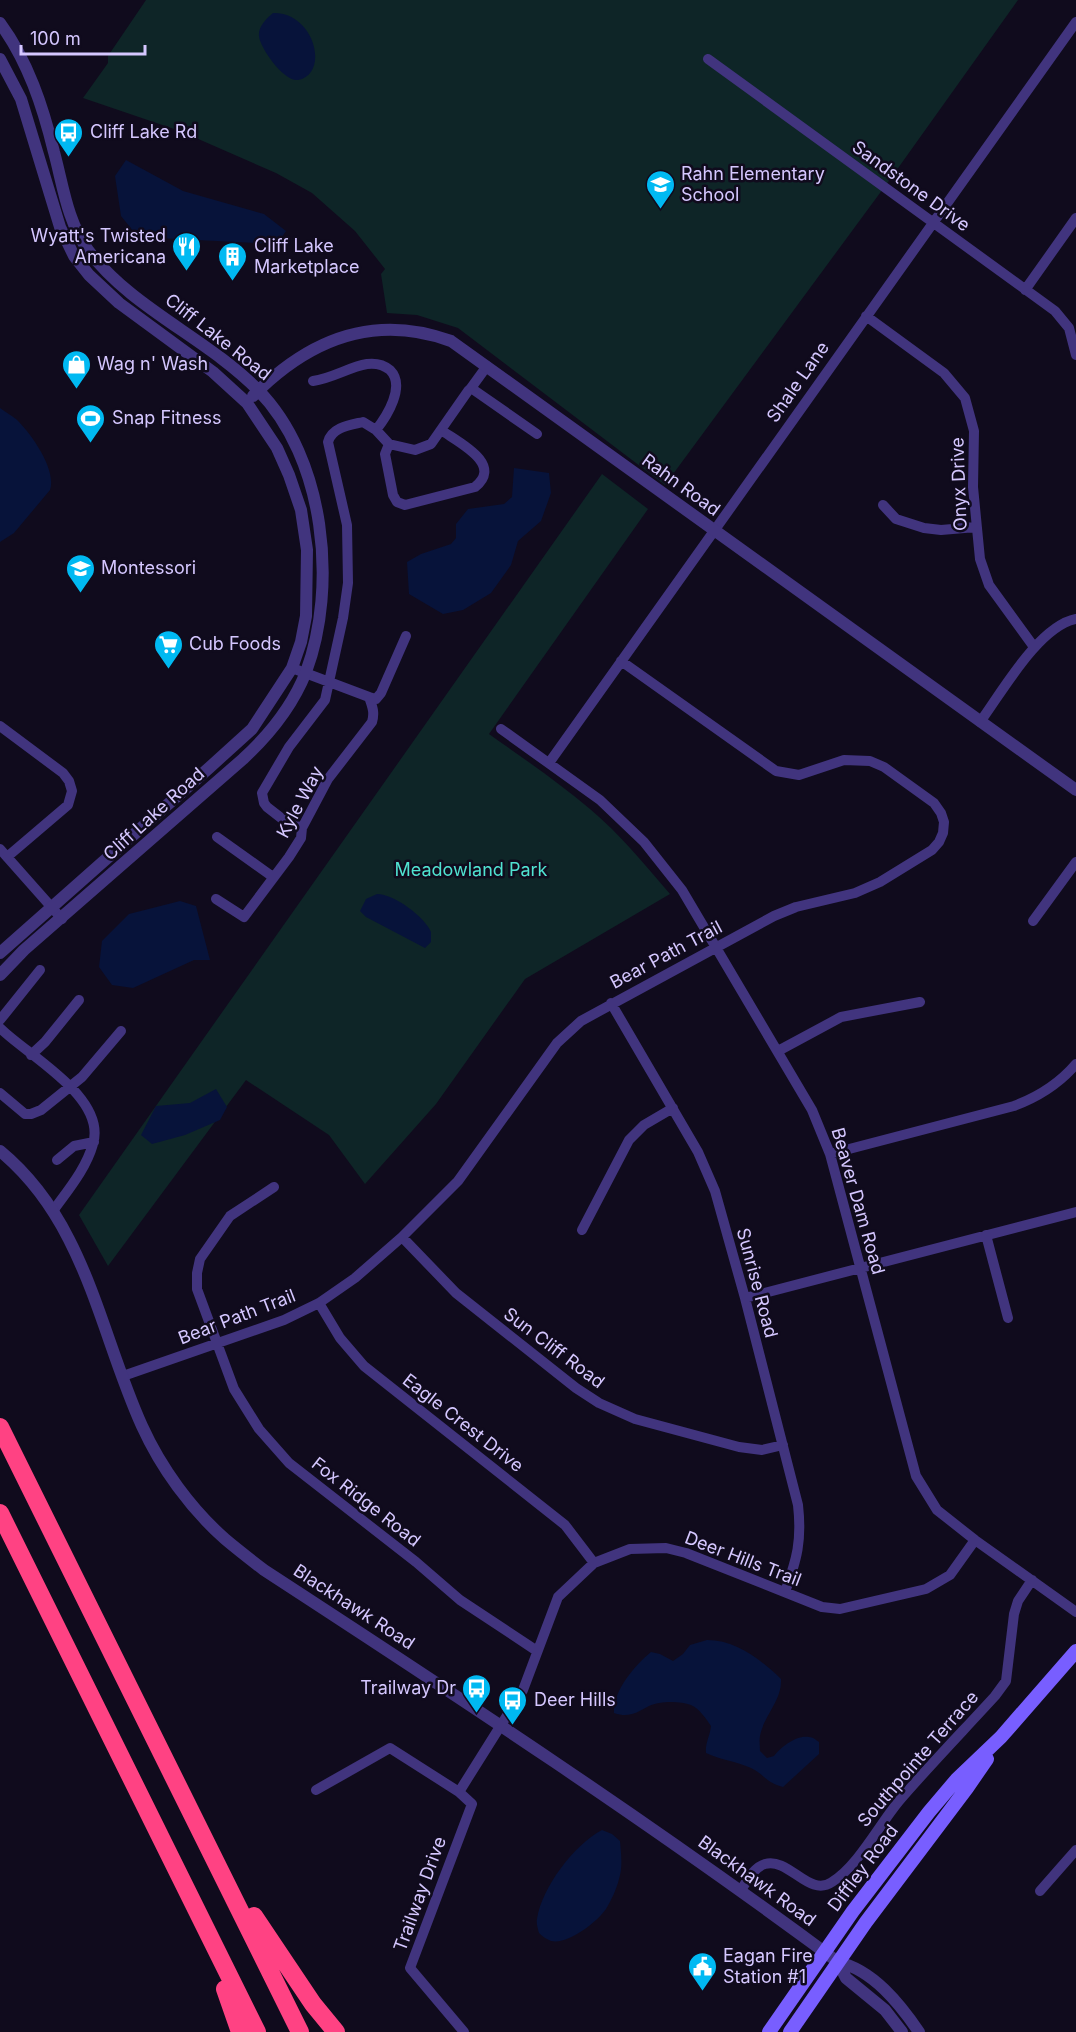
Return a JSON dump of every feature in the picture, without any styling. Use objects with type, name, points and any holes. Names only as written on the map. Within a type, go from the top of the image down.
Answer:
[{"type":"highway","points":[[0,1427],[216,1858],[300,2032]]},
{"type":"highway","points":[[0,1513],[257,2032]]},
{"type":"highway","points":[[216,1858],[313,2004],[336,2032]]},
{"type":"highway","points":[[200,1917],[240,2032]]},
{"type":"main road","name":"Diffley Road","points":[[769,2032],[891,1859],[928,1812],[957,1779],[1001,1737],[1076,1651]]},
{"type":"main road","name":"Diffley Road","points":[[790,2032],[902,1872],[968,1788],[1001,1737]]},
{"type":"street","name":"Shale Lane","points":[[549,763],[1076,22]]},
{"type":"street","name":"Cliff Lake Road","points":[[0,23],[13,43],[39,98],[67,205],[74,226],[87,249],[122,286],[222,358],[259,391],[292,436],[315,499],[321,537],[322,601],[318,630],[305,674],[290,703],[259,744],[24,950],[0,975]]},
{"type":"street","name":"Cliff Lake Road","points":[[0,59],[21,99],[60,227],[74,256],[89,275],[119,303],[213,372],[247,403],[277,448],[289,475],[301,510],[307,550],[306,616],[301,642],[292,668],[252,729],[0,953]]},
{"type":"street","name":"Sandstone Drive","points":[[708,59],[1055,311],[1069,328],[1076,355]]},
{"type":"street","points":[[1025,290],[1076,218]]},
{"type":"street","name":"Onyx Drive","points":[[866,316],[944,373],[965,398],[974,431],[973,487],[980,559],[989,585],[1034,647]]},
{"type":"street","name":"Rahn Road","points":[[247,403],[268,380],[302,356],[330,342],[358,333],[384,329],[409,330],[430,334],[451,342],[1076,790]]},
{"type":"street","points":[[313,381],[327,379],[367,364],[384,366],[392,372],[396,381],[391,406],[376,430]]},
{"type":"street","points":[[302,828],[285,821],[267,807],[262,794],[289,747],[321,708],[328,694],[328,683],[343,618],[348,583],[347,525],[328,442],[335,430],[363,422],[376,430],[389,444],[415,450],[431,444],[487,366]]},
{"type":"street","points":[[471,388],[537,434]]},
{"type":"street","points":[[389,444],[385,454],[393,495],[397,502],[405,505],[476,487],[484,476],[481,458],[441,430]]},
{"type":"street","points":[[883,505],[896,519],[924,528],[941,530],[976,527]]},
{"type":"street","points":[[980,722],[1034,647],[1065,621],[1076,619]]},
{"type":"street","points":[[292,668],[376,699],[381,693],[406,636]]},
{"type":"street","name":"Bear Path Trail","points":[[123,1376],[284,1320],[319,1303],[355,1278],[402,1237],[458,1181],[557,1043],[581,1021],[774,916],[796,907],[855,893],[880,882],[932,850],[939,842],[944,822],[934,803],[884,767],[870,760],[844,759],[799,775],[776,771],[621,661]]},
{"type":"street","name":"Kyle Way","points":[[216,900],[244,917],[301,838],[302,828],[328,779],[372,722],[374,710],[369,698]]},
{"type":"street","points":[[0,726],[63,773],[69,781],[72,791],[68,805],[4,853],[62,919]]},
{"type":"street","name":"Beaver Dam Road","points":[[501,729],[600,800],[644,842],[682,890],[812,1110],[830,1154],[916,1476],[937,1510],[1076,1612]]},
{"type":"street","points":[[217,837],[273,877]]},
{"type":"street","points":[[1033,921],[1076,862]]},
{"type":"street","points":[[0,1020],[40,970]]},
{"type":"street","points":[[31,1055],[45,1042],[79,1000]]},
{"type":"street","points":[[778,1051],[841,1017],[920,1002]]},
{"type":"street","name":"Sunrise Road","points":[[611,1003],[698,1152],[714,1191],[745,1298],[798,1504],[801,1529],[797,1559],[785,1592]]},
{"type":"street","points":[[0,1028],[70,1086],[86,1103],[93,1123],[94,1142],[81,1170],[53,1211]]},
{"type":"street","points":[[0,1093],[26,1114],[41,1110],[82,1077],[122,1031]]},
{"type":"street","points":[[830,1154],[1014,1106],[1035,1098],[1067,1074],[1076,1064]]},
{"type":"street","points":[[582,1230],[629,1140],[644,1125],[673,1108]]},
{"type":"street","points":[[57,1160],[74,1146],[94,1142]]},
{"type":"street","name":"Blackhawk Road","points":[[0,1151],[30,1181],[53,1211],[84,1268],[143,1427],[164,1466],[190,1502],[225,1539],[264,1570],[606,1795],[838,1962],[855,1967],[879,1986],[906,2013],[919,2032]]},
{"type":"street","name":"Fox Ridge Road","points":[[274,1187],[230,1216],[200,1259],[196,1273],[197,1289],[234,1389],[259,1429],[289,1463],[416,1562],[460,1600],[537,1651]]},
{"type":"street","points":[[745,1298],[1076,1212]]},
{"type":"street","points":[[986,1235],[1008,1318]]},
{"type":"street","name":"Sun Cliff Road","points":[[402,1237],[456,1293],[576,1388],[599,1403],[635,1419],[739,1447],[762,1450],[783,1445]]},
{"type":"street","name":"Eagle Crest Drive","points":[[319,1303],[340,1338],[364,1366],[565,1525],[594,1563]]},
{"type":"street","name":"Deer Hills Trail","points":[[501,1725],[523,1690],[558,1597],[594,1563],[630,1549],[666,1548],[686,1553],[822,1607],[840,1609],[926,1588],[950,1575],[975,1540]]},
{"type":"street","name":"Southpointe Terrace","points":[[741,1890],[752,1874],[765,1864],[780,1864],[813,1885],[831,1884],[851,1866],[899,1800],[996,1696],[1005,1681],[1014,1614],[1018,1601],[1032,1580]]},
{"type":"street","points":[[316,1790],[390,1748],[459,1792],[501,1725]]},
{"type":"street","name":"Trailway Drive","points":[[459,1792],[472,1804],[410,1968],[464,2032]]},
{"type":"street","points":[[1040,1891],[1076,1850]]},
{"type":"street","name":"Blackhawk Road","points":[[838,1962],[846,1978],[885,2010],[902,2032]]},
{"type":"green space","points":[[146,0],[1018,0],[891,178],[665,485],[458,328],[417,315],[387,313],[381,274],[385,269],[355,231],[312,193],[276,173],[180,131],[83,98],[108,63],[108,56]]},
{"type":"green space","name":"Meadowland Park","points":[[602,474],[648,509],[489,734],[553,780],[601,819],[632,850],[670,894],[525,979],[436,1104],[365,1184],[329,1135],[246,1080],[108,1266],[79,1215]]},
{"type":"water","points":[[273,13],[287,15],[299,22],[308,32],[313,44],[314,67],[308,75],[298,80],[286,76],[280,70],[268,56],[260,41],[261,26]]},
{"type":"water","points":[[126,160],[183,191],[264,214],[286,231],[277,244],[138,237],[121,216],[115,176]]},
{"type":"water","points":[[0,408],[16,419],[29,433],[46,462],[51,482],[50,490],[14,533],[0,542]]},
{"type":"water","points":[[514,468],[549,473],[551,493],[541,521],[518,541],[511,565],[491,593],[463,610],[443,614],[409,594],[407,562],[421,554],[451,544],[456,538],[456,524],[468,509],[504,504],[512,497]]},
{"type":"water","points":[[377,894],[392,898],[408,907],[428,926],[431,932],[431,942],[425,948],[366,917],[360,911],[366,899]]},
{"type":"water","points":[[180,901],[196,906],[210,960],[194,960],[133,988],[112,985],[99,967],[102,941],[129,914]]},
{"type":"water","points":[[216,1089],[227,1107],[220,1120],[185,1135],[152,1144],[141,1135],[156,1106],[190,1103]]},
{"type":"water","points":[[707,1640],[738,1647],[765,1664],[781,1679],[779,1694],[760,1736],[760,1751],[767,1758],[774,1756],[799,1738],[810,1737],[819,1742],[819,1754],[783,1787],[772,1783],[751,1768],[706,1753],[711,1726],[691,1705],[664,1702],[632,1714],[614,1713],[621,1688],[638,1664],[651,1652],[673,1661],[690,1645]]},
{"type":"water","points":[[602,1830],[612,1834],[620,1841],[621,1870],[612,1898],[602,1914],[582,1931],[566,1940],[551,1941],[539,1933],[537,1922],[545,1894],[570,1856]]},
{"type":"place","name":"Cliff Lake Rd","points":[[69,158]]},
{"type":"place","name":"Rahn Elementary School","points":[[660,210]]},
{"type":"place","name":"Wyatt's Twisted Americana","points":[[187,272]]},
{"type":"place","name":"Cliff Lake Marketplace","points":[[233,282]]},
{"type":"place","name":"Wag n' Wash","points":[[76,390]]},
{"type":"place","name":"Snap Fitness","points":[[91,444]]},
{"type":"place","name":"Montessori","points":[[80,594]]},
{"type":"place","name":"Cub Foods","points":[[168,670]]},
{"type":"place","name":"Trailway Dr","points":[[477,1714]]},
{"type":"place","name":"Deer Hills","points":[[513,1726]]},
{"type":"place","name":"Eagan Fire Station #1","points":[[702,1992]]}]
